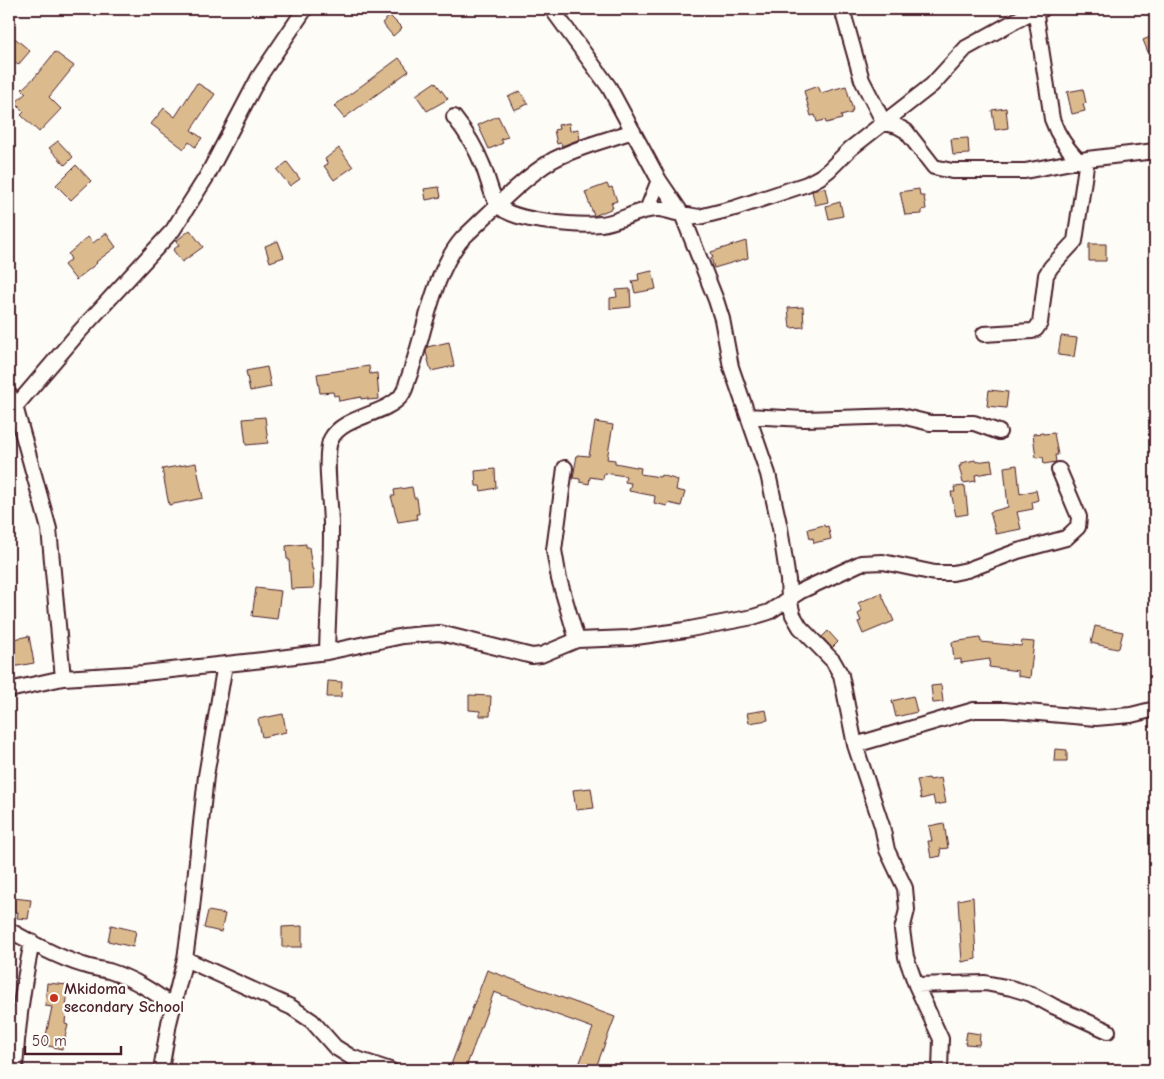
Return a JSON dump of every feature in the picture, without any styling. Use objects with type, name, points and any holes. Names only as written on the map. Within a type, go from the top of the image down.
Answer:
[{"type":"street","points":[[63,678],[49,529],[11,404],[173,230],[208,176],[259,77],[304,9]]},
{"type":"street","points":[[552,9],[609,88],[659,180],[682,214],[716,300],[732,368],[768,474],[778,519],[793,615],[800,627],[839,669],[854,745],[882,826],[887,850],[905,888],[906,910],[902,930],[909,969],[941,1039],[940,1070]]},
{"type":"street","points":[[842,9],[862,80],[884,124]]},
{"type":"street","points":[[454,117],[468,134],[483,166],[498,206],[521,217],[532,220],[589,225],[613,222],[647,210],[660,209],[699,217],[807,184],[829,170],[850,149],[932,85],[966,48],[1038,9],[1052,119],[1064,145],[1082,160]]},
{"type":"street","points":[[884,124],[902,128],[929,162],[934,167],[942,170],[1025,170],[1082,160],[1155,151]]},
{"type":"street","points":[[327,652],[331,528],[328,466],[330,440],[336,432],[349,423],[385,406],[402,395],[437,287],[454,248],[538,170],[566,154],[632,131]]},
{"type":"street","points":[[984,334],[1032,331],[1040,323],[1046,275],[1050,267],[1075,241],[1082,160]]},
{"type":"street","points":[[647,210],[659,180]]},
{"type":"street","points":[[748,416],[805,419],[902,416],[930,423],[974,423],[998,432]]},
{"type":"street","points":[[565,468],[554,550],[559,579],[577,640]]},
{"type":"street","points":[[9,690],[63,678],[144,672],[327,652],[403,636],[440,633],[532,656],[541,655],[577,640],[629,638],[753,617],[769,612],[801,590],[861,563],[883,562],[935,573],[953,573],[967,570],[1018,550],[1066,538],[1078,527],[1079,517],[1059,470]]},
{"type":"street","points":[[161,1070],[185,959],[206,776],[225,664]]},
{"type":"street","points":[[854,745],[974,710],[1005,710],[1096,718],[1131,715],[1155,709]]},
{"type":"street","points":[[9,930],[84,966],[132,979],[174,1007]]},
{"type":"street","points":[[15,1070],[16,1043],[23,984],[32,942]]},
{"type":"street","points":[[185,959],[291,1007],[312,1020],[336,1047],[351,1058],[390,1070]]},
{"type":"street","points":[[916,985],[985,983],[1011,988],[1031,994],[1052,1006],[1108,1031]]},
{"type":"building","points":[[390,16],[402,28],[393,36],[382,23]]},
{"type":"building","points":[[9,33],[30,51],[18,65],[9,58]]},
{"type":"building","points":[[1155,35],[1155,49],[1148,52],[1143,40]]},
{"type":"building","points":[[55,52],[74,66],[49,97],[61,109],[39,132],[21,115],[24,112],[15,103],[26,93],[22,89],[35,77]]},
{"type":"building","points":[[399,58],[409,71],[344,118],[334,106]]},
{"type":"building","points":[[435,82],[448,99],[427,111],[416,95]]},
{"type":"building","points":[[197,83],[215,94],[191,130],[202,138],[195,147],[189,142],[184,149],[151,124],[164,108],[175,117]]},
{"type":"building","points":[[818,86],[821,93],[846,86],[853,110],[851,111],[852,113],[841,116],[842,119],[826,123],[825,120],[817,122],[815,115],[811,116],[804,91]]},
{"type":"building","points":[[1083,89],[1086,103],[1083,104],[1085,111],[1072,114],[1067,92]]},
{"type":"building","points":[[520,91],[528,104],[514,110],[508,97]]},
{"type":"building","points":[[1006,108],[1008,128],[995,130],[992,110]]},
{"type":"building","points":[[498,116],[508,137],[501,139],[503,143],[489,149],[478,125]]},
{"type":"building","points":[[569,123],[570,131],[578,129],[580,139],[562,146],[561,143],[557,144],[554,130],[559,129],[558,125]]},
{"type":"building","points":[[968,138],[969,154],[953,155],[951,139]]},
{"type":"building","points":[[58,141],[73,157],[65,165],[49,148]]},
{"type":"building","points":[[339,148],[353,167],[334,180],[324,166],[328,164],[325,159]]},
{"type":"building","points":[[287,162],[300,179],[290,186],[277,170]]},
{"type":"building","points":[[76,165],[91,181],[71,200],[56,185]]},
{"type":"building","points":[[607,184],[609,188],[612,187],[617,201],[611,203],[613,208],[594,216],[585,192]]},
{"type":"building","points":[[439,187],[441,197],[426,200],[424,189]]},
{"type":"building","points":[[825,188],[828,202],[815,205],[812,191]]},
{"type":"building","points":[[919,189],[920,196],[924,196],[926,209],[922,210],[922,214],[905,215],[900,192]]},
{"type":"building","points":[[840,202],[843,216],[829,219],[826,206]]},
{"type":"building","points":[[190,230],[203,247],[182,262],[173,250],[179,245],[176,241]]},
{"type":"building","points":[[106,233],[116,247],[76,280],[64,265],[71,259],[68,254],[88,237],[93,243]]},
{"type":"building","points":[[278,241],[284,257],[270,262],[265,246]]},
{"type":"building","points":[[746,241],[748,258],[714,268],[711,252]]},
{"type":"building","points":[[1089,244],[1106,244],[1106,261],[1089,261]]},
{"type":"building","points":[[652,271],[656,289],[635,293],[632,281],[639,280],[638,274]]},
{"type":"building","points":[[630,289],[631,307],[610,309],[610,298],[617,297],[616,290]]},
{"type":"building","points":[[803,307],[804,327],[790,328],[788,308]]},
{"type":"building","points":[[1061,336],[1077,338],[1074,357],[1058,355]]},
{"type":"building","points":[[449,342],[454,366],[431,371],[426,352],[427,347]]},
{"type":"building","points":[[369,366],[370,374],[377,373],[379,399],[368,400],[368,398],[361,399],[361,397],[339,401],[338,395],[334,396],[333,392],[320,393],[317,374]]},
{"type":"building","points":[[267,367],[271,387],[250,391],[246,371]]},
{"type":"building","points":[[989,390],[1008,392],[1006,408],[987,406]]},
{"type":"building","points":[[265,417],[268,443],[246,445],[243,419]]},
{"type":"building","points":[[595,422],[613,425],[607,459],[615,460],[615,463],[641,468],[640,474],[660,477],[661,475],[678,480],[676,490],[685,492],[681,506],[668,503],[667,506],[654,503],[655,496],[629,491],[631,483],[625,482],[626,476],[604,473],[603,479],[590,477],[589,484],[580,482],[580,479],[573,478],[577,455],[589,456]]},
{"type":"building","points":[[1054,433],[1058,455],[1055,455],[1056,462],[1044,464],[1043,457],[1036,458],[1033,434]]},
{"type":"building","points":[[975,460],[976,462],[991,460],[993,472],[975,475],[976,481],[963,483],[959,466],[961,466],[961,463]]},
{"type":"building","points":[[196,463],[203,498],[169,505],[162,469]]},
{"type":"building","points":[[1017,465],[1020,494],[1036,490],[1038,500],[1032,502],[1033,509],[1017,512],[1021,529],[996,534],[990,512],[1008,507],[1004,467]]},
{"type":"building","points":[[495,469],[496,488],[481,491],[480,486],[476,486],[475,471]]},
{"type":"building","points":[[965,486],[968,514],[956,516],[951,492],[955,492],[954,487]]},
{"type":"building","points":[[412,487],[414,498],[417,498],[419,514],[416,514],[417,519],[398,522],[391,496],[395,496],[394,490]]},
{"type":"building","points":[[824,525],[825,527],[828,526],[831,539],[814,543],[813,538],[810,539],[808,529]]},
{"type":"building","points":[[306,544],[306,547],[309,547],[313,569],[314,588],[291,589],[286,546]]},
{"type":"building","points":[[256,588],[281,591],[277,619],[252,616]]},
{"type":"building","points":[[881,593],[894,621],[863,634],[858,622],[861,621],[858,614],[862,611],[858,603]]},
{"type":"building","points":[[1095,626],[1123,632],[1119,648],[1091,643]]},
{"type":"building","points":[[828,631],[838,642],[832,648],[822,637]]},
{"type":"building","points":[[29,636],[34,663],[12,667],[9,640]]},
{"type":"building","points":[[980,638],[981,642],[1021,646],[1022,641],[1034,642],[1030,678],[1018,676],[1018,671],[989,667],[990,659],[961,663],[961,659],[954,660],[952,642]]},
{"type":"building","points":[[328,681],[342,682],[341,697],[327,697]]},
{"type":"building","points":[[941,685],[943,702],[933,703],[931,686]]},
{"type":"building","points":[[469,695],[491,696],[490,716],[480,716],[480,711],[469,710]]},
{"type":"building","points":[[913,696],[917,712],[896,717],[892,701]]},
{"type":"building","points":[[766,710],[768,720],[749,723],[747,713]]},
{"type":"building","points":[[283,714],[286,732],[262,737],[258,719]]},
{"type":"building","points":[[1055,749],[1067,750],[1067,761],[1054,761]]},
{"type":"building","points":[[929,778],[930,780],[941,778],[946,803],[935,805],[933,796],[921,799],[917,780]]},
{"type":"building","points":[[591,788],[594,808],[576,810],[573,790]]},
{"type":"building","points":[[944,823],[948,848],[940,849],[941,856],[931,858],[928,841],[932,841],[929,826]]},
{"type":"building","points":[[973,897],[976,959],[962,962],[958,900]]},
{"type":"building","points":[[13,898],[31,900],[28,919],[17,918],[18,912],[11,911]]},
{"type":"building","points":[[208,911],[225,914],[221,932],[204,928]]},
{"type":"building","points":[[111,925],[136,931],[133,947],[108,941]]},
{"type":"building","points":[[302,926],[302,947],[282,947],[282,927]]},
{"type":"building","points":[[487,970],[615,1017],[595,1070],[577,1070],[593,1028],[494,992],[465,1070],[449,1070]]},
{"type":"building","points":[[47,983],[68,985],[65,1024],[68,1025],[62,1049],[44,1045],[52,1007],[45,1006]]},
{"type":"building","points":[[967,1032],[980,1034],[979,1045],[965,1044]]},
{"type":"place","name":"Mkidoma secondary School","points":[[54,998]]}]
